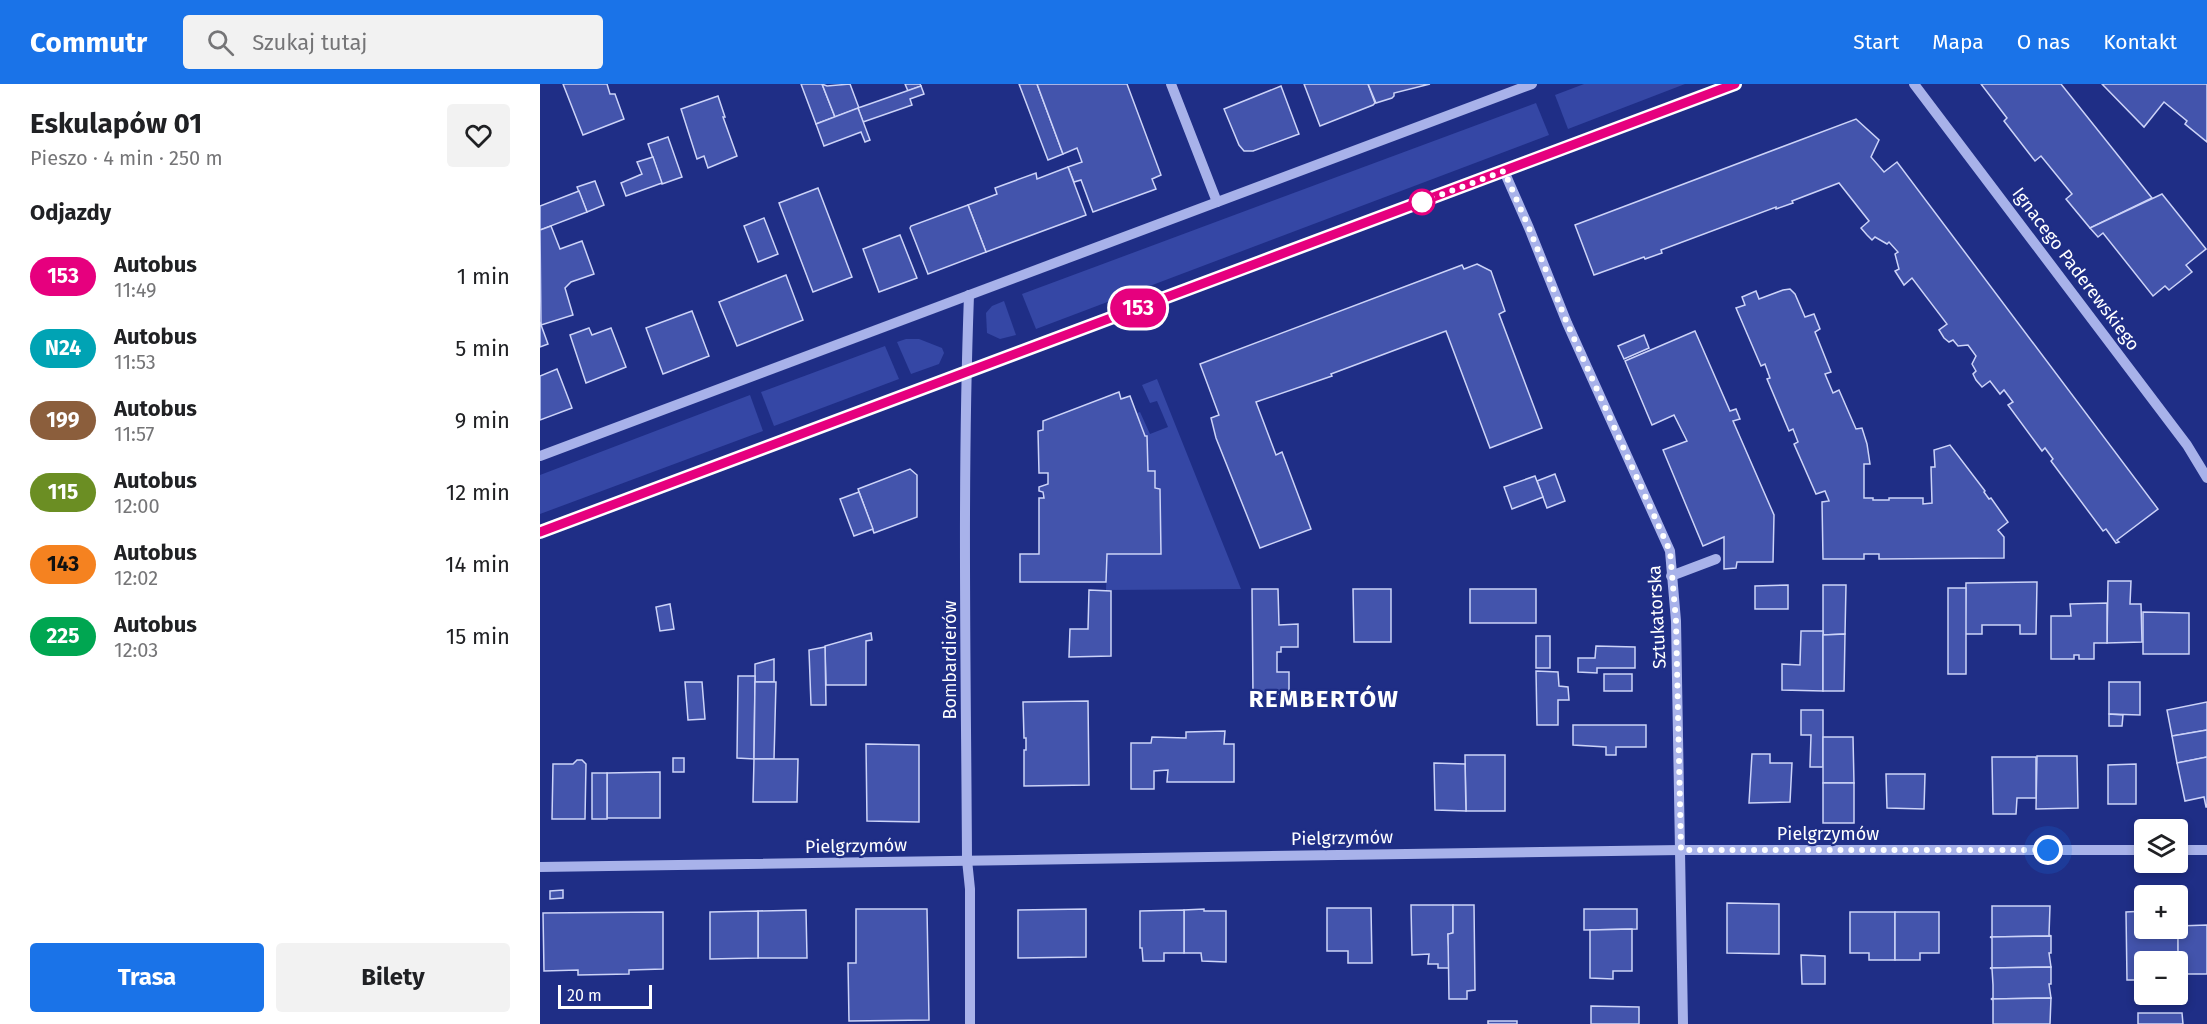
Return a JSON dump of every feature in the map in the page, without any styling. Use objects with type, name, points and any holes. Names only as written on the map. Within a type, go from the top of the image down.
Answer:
[{"type":"street","points":[[1171,84],[1217,202]]},
{"type":"street","points":[[540,456],[1532,84]]},
{"type":"street","points":[[540,532],[1735,84]]},
{"type":"street","name":"Ignacego Paderewskiego","points":[[1914,84],[2180,435],[2207,478]]},
{"type":"street","name":"Sztukatorska","points":[[1504,171],[1567,323],[1670,551],[1676,621],[1683,1024]]},
{"type":"street","name":"Bombardierów","points":[[969,295],[966,372],[967,860],[970,889],[970,1024]]},
{"type":"street","points":[[1671,576],[1716,559]]},
{"type":"street","name":"Pielgrzymów","points":[[540,867],[1681,850],[2134,850]]},
{"type":"street","points":[[2188,850],[2207,850]]},
{"type":"shaded area","points":[[1584,84],[1685,84],[1568,129],[1555,95]]},
{"type":"shaded area","points":[[1536,103],[1549,135],[1036,329],[1022,294]]},
{"type":"shaded area","points":[[1004,301],[1016,335],[1000,339],[987,333],[986,313],[992,306]]},
{"type":"shaded area","points":[[919,339],[942,348],[944,353],[939,364],[911,374],[897,342]]},
{"type":"shaded area","points":[[885,346],[899,379],[774,426],[761,392]]},
{"type":"shaded area","points":[[1157,379],[1241,589],[1106,590],[1107,554],[1161,553],[1160,489],[1155,488],[1155,471],[1148,471],[1147,437],[1137,413],[1140,412],[1150,434],[1168,427],[1157,401],[1150,403],[1142,385]]},
{"type":"shaded area","points":[[750,395],[763,431],[540,514],[540,475]]},
{"type":"building","points":[[563,84],[607,84],[610,94],[615,94],[624,119],[583,135]]},
{"type":"building","points":[[801,84],[822,84],[835,117],[816,124]]},
{"type":"building","points":[[822,84],[827,86],[850,84],[859,108],[835,117]]},
{"type":"building","points":[[905,84],[920,84],[921,86],[908,91]]},
{"type":"building","points":[[1019,84],[1037,84],[1063,154],[1048,160]]},
{"type":"building","points":[[1037,84],[1127,84],[1161,175],[1152,179],[1156,189],[1093,212],[1081,180],[1074,182],[1068,167],[1082,162],[1077,148],[1063,154]]},
{"type":"building","points":[[1304,84],[1368,84],[1375,103],[1320,126]]},
{"type":"building","points":[[1368,84],[1430,84],[1394,93],[1392,98],[1376,103]]},
{"type":"building","points":[[1981,84],[2061,84],[2152,198],[2090,228],[2066,199],[2072,194],[2041,156],[2035,161],[2004,121],[2007,118]]},
{"type":"building","points":[[2102,84],[2207,84],[2207,142],[2185,124],[2187,121],[2164,102],[2144,127]]},
{"type":"building","points":[[921,86],[924,94],[910,99],[912,105],[863,122],[858,108]]},
{"type":"building","points":[[1281,86],[1299,134],[1253,151],[1244,151],[1239,145],[1224,109]]},
{"type":"building","points":[[718,96],[737,156],[708,168],[704,156],[697,159],[681,109]]},
{"type":"building","points":[[858,108],[870,140],[865,142],[861,132],[824,146],[816,124]]},
{"type":"building","points":[[1856,119],[1879,140],[1871,157],[1884,172],[1897,162],[2158,509],[2117,540],[2119,542],[2116,543],[2106,529],[2103,531],[2051,461],[2053,459],[2045,448],[2042,451],[2008,405],[2013,402],[2004,390],[2000,394],[1990,381],[1982,387],[1976,380],[1973,374],[1976,371],[1972,364],[1976,356],[1968,345],[1958,346],[1953,340],[1949,342],[1944,338],[1939,330],[1947,324],[1912,278],[1904,285],[1895,271],[1899,269],[1895,254],[1898,252],[1889,242],[1887,244],[1875,237],[1872,240],[1861,228],[1869,221],[1839,183],[1792,201],[1793,203],[1776,209],[1776,207],[1661,250],[1662,253],[1594,275],[1575,225]]},
{"type":"building","points":[[668,137],[682,177],[662,184],[648,144]]},
{"type":"building","points":[[653,157],[662,183],[626,196],[621,183],[642,174],[637,162]]},
{"type":"building","points":[[1068,167],[1086,215],[986,252],[968,205],[997,194],[995,188],[1036,173],[1037,179]]},
{"type":"building","points":[[595,181],[604,205],[587,212],[577,187]]},
{"type":"building","points":[[818,188],[852,277],[813,292],[779,203]]},
{"type":"building","points":[[579,191],[587,212],[540,230],[540,206]]},
{"type":"building","points":[[2162,194],[2206,249],[2186,265],[2192,272],[2169,290],[2165,286],[2153,296],[2103,233],[2098,237],[2090,228]]},
{"type":"building","points":[[968,205],[986,252],[928,274],[911,226]]},
{"type":"building","points":[[764,218],[778,254],[758,262],[744,226]]},
{"type":"building","points":[[551,226],[560,249],[582,241],[594,274],[571,282],[565,288],[573,315],[541,325],[540,230]]},
{"type":"building","points":[[900,235],[917,278],[879,292],[863,249]]},
{"type":"building","points":[[1477,264],[1491,271],[1505,311],[1499,314],[1542,428],[1490,448],[1446,331],[1331,374],[1332,376],[1256,402],[1276,455],[1282,452],[1311,529],[1260,548],[1216,438],[1211,418],[1219,415],[1200,364],[1462,265],[1464,269]]},
{"type":"building","points":[[786,275],[803,320],[737,346],[719,302]]},
{"type":"building","points":[[1790,289],[1795,294],[1805,317],[1814,314],[1820,329],[1815,332],[1831,372],[1825,374],[1833,393],[1839,390],[1856,429],[1862,428],[1870,464],[1864,464],[1864,498],[1889,500],[1889,498],[1923,498],[1923,504],[1932,503],[1931,467],[1935,467],[1934,450],[1950,445],[2008,522],[1998,530],[2004,537],[2004,558],[1879,559],[1879,554],[1864,554],[1864,559],[1823,559],[1822,502],[1829,501],[1825,491],[1816,494],[1794,444],[1798,442],[1793,429],[1789,431],[1767,379],[1770,378],[1765,364],[1761,366],[1736,308],[1745,305],[1742,297],[1756,291],[1759,299]]},
{"type":"building","points":[[692,311],[709,356],[663,374],[646,328]]},
{"type":"building","points":[[540,322],[548,344],[540,347]]},
{"type":"building","points":[[589,328],[592,335],[611,328],[626,367],[586,383],[570,335]]},
{"type":"building","points":[[1695,331],[1730,411],[1736,409],[1740,419],[1733,421],[1774,515],[1773,562],[1737,562],[1736,568],[1724,569],[1724,537],[1703,546],[1663,450],[1687,441],[1674,415],[1652,425],[1625,361]]},
{"type":"building","points":[[1644,335],[1649,348],[1624,359],[1618,346]]},
{"type":"building","points":[[557,369],[572,408],[540,420],[540,376]]},
{"type":"building","points":[[1119,392],[1121,399],[1130,396],[1145,436],[1147,436],[1148,471],[1155,471],[1155,488],[1160,489],[1161,554],[1107,554],[1106,582],[1020,582],[1020,554],[1039,554],[1039,498],[1044,498],[1039,487],[1048,484],[1048,473],[1039,473],[1038,431],[1043,430],[1043,421]]},
{"type":"building","points":[[910,469],[917,475],[917,517],[874,533],[858,489]]},
{"type":"building","points":[[1555,474],[1565,501],[1547,508],[1537,481]]},
{"type":"building","points":[[1535,476],[1543,497],[1512,509],[1504,487]]},
{"type":"building","points":[[859,492],[873,529],[854,536],[840,499]]},
{"type":"building","points":[[2108,581],[2131,581],[2130,604],[2141,604],[2142,642],[2107,643]]},
{"type":"building","points":[[2037,582],[2036,634],[2020,634],[2020,625],[1982,625],[1982,634],[1965,634],[1966,583]]},
{"type":"building","points":[[1788,585],[1788,609],[1755,609],[1755,586]]},
{"type":"building","points":[[1823,585],[1846,585],[1845,634],[1823,635]]},
{"type":"building","points":[[1948,588],[1966,588],[1966,674],[1948,674]]},
{"type":"building","points":[[1252,589],[1278,589],[1279,625],[1298,624],[1298,647],[1281,647],[1281,652],[1277,652],[1277,672],[1289,672],[1289,694],[1253,695]]},
{"type":"building","points":[[1353,589],[1391,589],[1391,642],[1354,642]]},
{"type":"building","points":[[1470,589],[1536,589],[1536,623],[1470,623]]},
{"type":"building","points":[[1089,590],[1111,591],[1111,656],[1069,657],[1070,629],[1088,629]]},
{"type":"building","points":[[2107,603],[2107,643],[2094,643],[2094,659],[2079,659],[2079,655],[2074,655],[2074,659],[2051,659],[2051,616],[2071,616],[2070,604]]},
{"type":"building","points":[[670,604],[674,629],[660,631],[656,607]]},
{"type":"building","points":[[2143,612],[2189,613],[2189,654],[2143,654]]},
{"type":"building","points":[[1801,631],[1823,631],[1823,691],[1782,690],[1782,664],[1800,665]]},
{"type":"building","points":[[871,633],[872,640],[866,641],[866,685],[826,685],[825,646]]},
{"type":"building","points":[[1845,634],[1844,691],[1823,691],[1823,635]]},
{"type":"building","points":[[1536,636],[1550,636],[1550,668],[1536,668]]},
{"type":"building","points":[[1596,646],[1635,647],[1635,668],[1597,668],[1597,673],[1578,672],[1578,658],[1595,658]]},
{"type":"building","points":[[825,647],[826,705],[811,705],[809,650]]},
{"type":"building","points":[[774,659],[774,682],[755,682],[755,664]]},
{"type":"building","points":[[1536,671],[1558,672],[1559,686],[1568,687],[1569,700],[1558,700],[1558,725],[1537,725]]},
{"type":"building","points":[[1604,674],[1632,674],[1632,691],[1604,691]]},
{"type":"building","points":[[738,676],[755,676],[754,759],[737,758]]},
{"type":"building","points":[[685,682],[702,682],[705,719],[688,720]]},
{"type":"building","points":[[755,682],[776,682],[774,759],[754,759]]},
{"type":"building","points":[[2109,682],[2140,682],[2140,715],[2109,714]]},
{"type":"building","points":[[1088,701],[1089,785],[1024,786],[1026,738],[1024,738],[1023,702]]},
{"type":"building","points":[[2207,702],[2207,730],[2172,736],[2167,710]]},
{"type":"building","points":[[1801,710],[1823,710],[1823,767],[1810,767],[1811,735],[1801,735]]},
{"type":"building","points":[[2109,714],[2123,715],[2122,726],[2109,726]]},
{"type":"building","points":[[1573,725],[1646,725],[1646,747],[1616,747],[1616,755],[1606,755],[1606,747],[1573,745]]},
{"type":"building","points":[[2207,730],[2207,757],[2177,763],[2172,736]]},
{"type":"building","points":[[1225,731],[1224,744],[1234,744],[1234,782],[1167,782],[1168,770],[1154,771],[1154,789],[1131,789],[1131,743],[1151,743],[1152,737],[1186,738],[1186,732]]},
{"type":"building","points":[[1823,737],[1853,737],[1854,783],[1823,783]]},
{"type":"building","points":[[866,744],[919,745],[919,822],[867,821]]},
{"type":"building","points":[[1752,754],[1770,754],[1770,763],[1792,763],[1790,802],[1749,803]]},
{"type":"building","points":[[1465,755],[1505,755],[1505,811],[1466,811]]},
{"type":"building","points":[[2037,756],[2077,756],[2078,808],[2036,809]]},
{"type":"building","points":[[1992,757],[2036,757],[2036,798],[2017,798],[2016,814],[1993,814]]},
{"type":"building","points":[[2207,757],[2206,807],[2204,797],[2185,801],[2177,763]]},
{"type":"building","points":[[673,758],[684,758],[684,772],[673,772]]},
{"type":"building","points":[[754,759],[798,759],[797,802],[753,802]]},
{"type":"building","points":[[577,760],[582,760],[586,764],[585,819],[552,819],[553,764],[573,764]]},
{"type":"building","points":[[1434,763],[1465,764],[1466,811],[1435,810]]},
{"type":"building","points":[[2136,764],[2136,804],[2108,804],[2108,765]]},
{"type":"building","points":[[660,772],[660,818],[607,818],[607,773]]},
{"type":"building","points":[[592,773],[607,773],[607,819],[592,819]]},
{"type":"building","points":[[1886,774],[1925,774],[1924,809],[1887,808]]},
{"type":"building","points":[[1823,783],[1854,783],[1854,823],[1823,823]]},
{"type":"building","points":[[563,890],[563,898],[550,899],[550,891]]},
{"type":"building","points":[[1727,903],[1779,904],[1779,954],[1727,953]]},
{"type":"building","points":[[1411,905],[1453,905],[1453,933],[1448,934],[1450,968],[1438,968],[1438,964],[1428,964],[1429,954],[1412,955]]},
{"type":"building","points":[[1453,905],[1474,905],[1475,990],[1467,991],[1467,999],[1449,999],[1448,934],[1453,933]]},
{"type":"building","points":[[1992,906],[2050,906],[2049,935],[2051,936],[1992,937]]},
{"type":"building","points":[[1327,908],[1371,908],[1372,963],[1348,963],[1348,951],[1327,951]]},
{"type":"building","points":[[856,909],[927,909],[929,1020],[849,1021],[848,963],[856,963]]},
{"type":"building","points":[[1086,909],[1086,957],[1018,958],[1018,910]]},
{"type":"building","points":[[1204,909],[1204,911],[1226,911],[1226,962],[1202,961],[1201,953],[1184,953],[1184,910]]},
{"type":"building","points":[[1584,909],[1637,909],[1637,929],[1584,930]]},
{"type":"building","points":[[806,910],[807,958],[758,958],[758,911]]},
{"type":"building","points":[[1184,910],[1184,953],[1164,953],[1164,961],[1143,961],[1142,948],[1140,948],[1140,911]]},
{"type":"building","points":[[758,911],[758,958],[710,959],[710,912]]},
{"type":"building","points":[[663,912],[663,969],[629,970],[629,974],[578,975],[578,970],[544,971],[543,913]]},
{"type":"building","points":[[1850,912],[1895,912],[1895,960],[1869,960],[1869,953],[1850,953]]},
{"type":"building","points":[[1895,912],[1939,912],[1939,953],[1920,953],[1920,960],[1895,960]]},
{"type":"building","points":[[2126,912],[2134,912],[2134,939],[2178,939],[2178,951],[2134,951],[2134,980],[2127,980]]},
{"type":"building","points":[[2207,925],[2207,974],[2188,974],[2188,951],[2178,951],[2178,939],[2188,939],[2188,926]]},
{"type":"building","points":[[1632,929],[1632,971],[1613,971],[1613,979],[1590,978],[1590,930]]},
{"type":"building","points":[[2051,936],[2051,953],[2049,953],[2051,967],[1992,968],[1992,938],[1990,937]]},
{"type":"building","points":[[1801,955],[1825,956],[1825,984],[1802,984]]},
{"type":"building","points":[[2051,967],[2051,984],[2049,984],[2051,998],[1991,999],[1993,998],[1993,985],[1990,968]]},
{"type":"building","points":[[2051,998],[2050,1024],[1993,1024],[1993,1000],[1991,999]]},
{"type":"building","points":[[1591,1006],[1639,1007],[1639,1024],[1591,1024]]},
{"type":"building","points":[[2138,1013],[2182,1013],[2183,1024],[2138,1024]]},
{"type":"building","points":[[1488,1021],[1517,1021],[1517,1024],[1488,1024]]},
{"type":"bus line","name":"153","points":[[540,532],[1735,84]]},
{"type":"district","name":"REMBERTÓW","points":[[1324,699]]},
{"type":"route","points":[[1422,202],[1504,171],[1567,323],[1670,551],[1676,621],[1681,850],[2048,850]]}]
